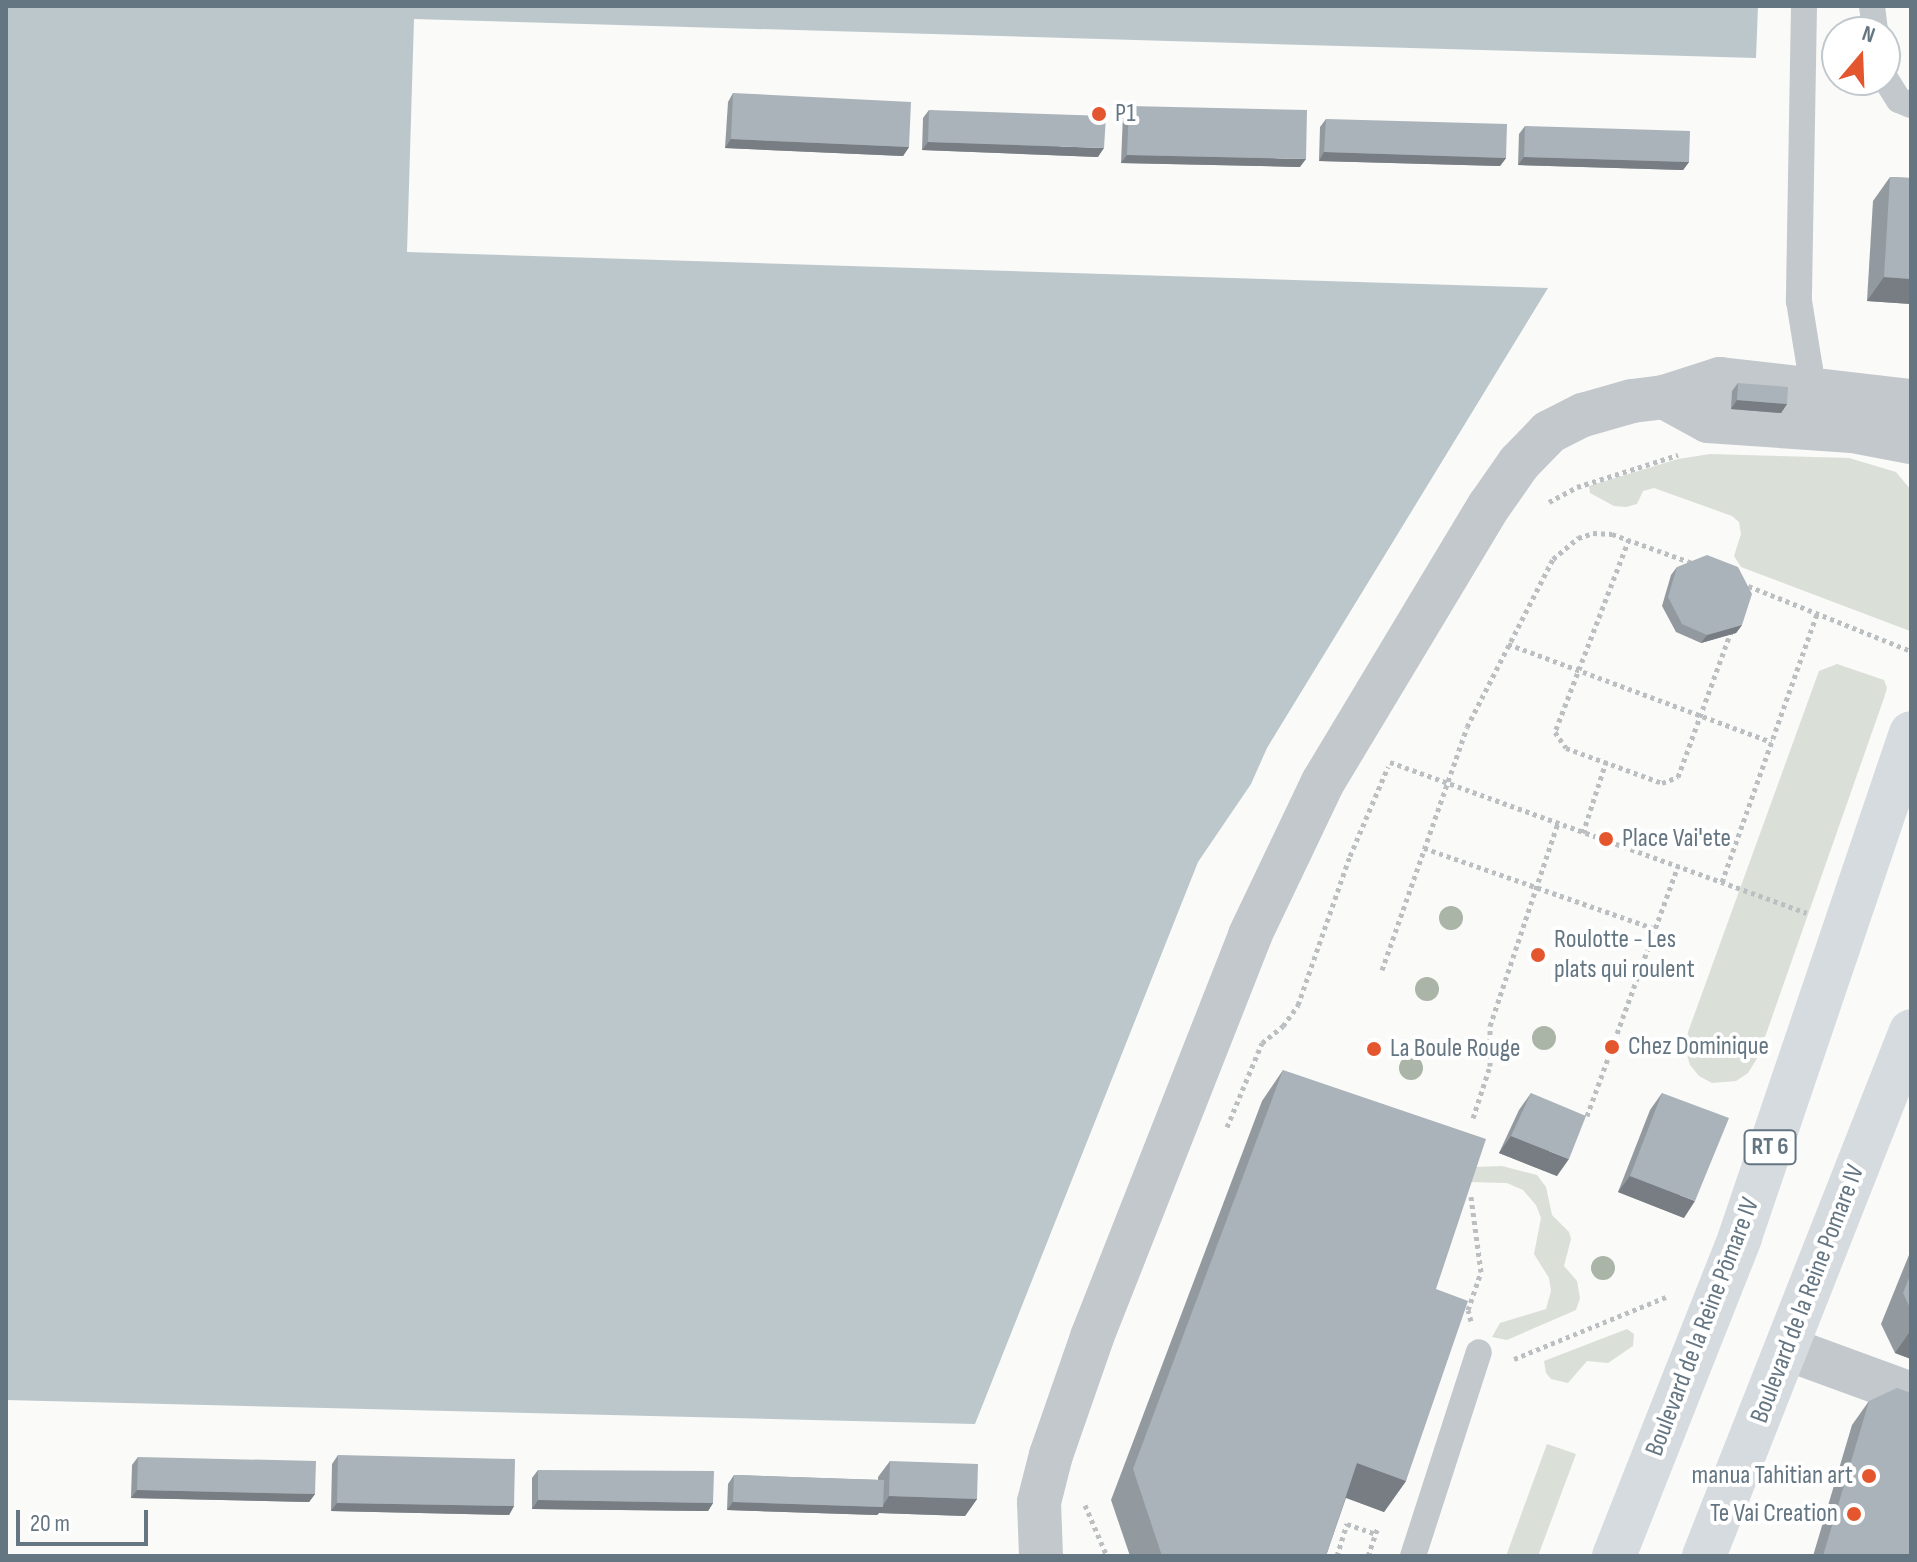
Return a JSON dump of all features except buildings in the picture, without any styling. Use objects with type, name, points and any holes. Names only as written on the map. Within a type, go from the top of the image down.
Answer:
[{"type":"main road","name":"Boulevard de la Reine Pōmare IV","points":[[1614,1556],[1740,1237],[1911,733]]},
{"type":"main road","name":"Boulevard de la Reine Pomare IV","points":[[1704,1556],[1911,1031]]},
{"type":"street","points":[[1041,1556],[1039,1502],[1092,1337],[1236,969],[1323,782],[1489,506],[1519,463],[1549,432],[1583,415],[1632,401],[1664,397],[1708,421],[1808,408],[1911,401]]},
{"type":"street","points":[[1808,408],[1852,431],[1911,442]]},
{"type":"street","points":[[1788,1349],[1911,1394]]},
{"type":"lane","points":[[1804,6],[1799,301],[1808,408]]},
{"type":"lane","points":[[1413,1556],[1479,1352]]},
{"type":"path","points":[[1547,503],[1577,487],[1687,453]]},
{"type":"path","points":[[1382,970],[1467,727],[1553,559],[1566,546],[1593,533],[1629,539],[1708,570]]},
{"type":"path","points":[[1629,539],[1555,732],[1566,748],[1662,783],[1678,777],[1738,614]]},
{"type":"path","points":[[1735,580],[1911,651]]},
{"type":"path","points":[[1743,600],[1748,585]]},
{"type":"path","points":[[1722,882],[1817,613]]},
{"type":"path","points":[[1508,644],[1771,742]]},
{"type":"path","points":[[1221,1140],[1262,1043],[1283,1026],[1298,1005],[1350,856],[1397,748]]},
{"type":"path","points":[[1390,762],[1809,914]]},
{"type":"path","points":[[1583,833],[1606,762]]},
{"type":"path","points":[[1473,1118],[1490,1066],[1490,1026],[1558,823]]},
{"type":"path","points":[[1424,848],[1655,929]]},
{"type":"path","points":[[1587,1116],[1678,866]]},
{"type":"path","points":[[1471,1197],[1481,1272],[1468,1310],[1479,1352],[1507,1362],[1671,1295]]},
{"type":"path","points":[[1457,1306],[1468,1310]]},
{"type":"path","points":[[1080,1494],[1107,1556]]},
{"type":"path","points":[[1337,1556],[1347,1524],[1377,1530],[1368,1556]]},
{"type":"shaded area","points":[[6,6],[1758,6],[1756,58],[414,19],[407,252],[1548,288],[1267,748],[1251,784],[1198,862],[975,1424],[6,1400]]},
{"type":"shaded area","points":[[1710,454],[1849,458],[1896,472],[1911,490],[1910,631],[1741,567],[1734,556],[1741,534],[1739,522],[1732,516],[1654,488],[1643,491],[1637,504],[1626,507],[1614,506],[1590,493],[1589,486],[1678,459]]},
{"type":"shaded area","points":[[1837,664],[1884,680],[1887,688],[1758,1057],[1748,1073],[1736,1081],[1712,1083],[1699,1076],[1690,1065],[1685,1048],[1688,1032],[1819,671]]},
{"type":"shaded area","points":[[1502,1166],[1537,1175],[1546,1187],[1552,1215],[1569,1232],[1571,1239],[1564,1266],[1577,1281],[1580,1298],[1576,1310],[1507,1340],[1492,1337],[1500,1323],[1546,1309],[1551,1291],[1549,1278],[1534,1254],[1541,1218],[1536,1205],[1523,1190],[1507,1183],[1467,1182],[1473,1167]]},
{"type":"shaded area","points":[[1627,1329],[1634,1334],[1633,1346],[1608,1363],[1587,1361],[1568,1383],[1551,1379],[1546,1373],[1544,1361]]},
{"type":"shaded area","points":[[1547,1444],[1576,1454],[1538,1556],[1506,1556]]},
{"type":"place","name":"P1","points":[[1099,114]]},
{"type":"place","name":"Place Vai'ete","points":[[1606,839]]},
{"type":"place","name":"Roulotte - Les plats qui roulent","points":[[1538,955]]},
{"type":"place","name":"Chez Dominique","points":[[1612,1047]]},
{"type":"place","name":"La Boule Rouge","points":[[1374,1049]]},
{"type":"place","name":"manua Tahitian art","points":[[1869,1476]]},
{"type":"place","name":"Te Vai Creation","points":[[1854,1514]]}]
